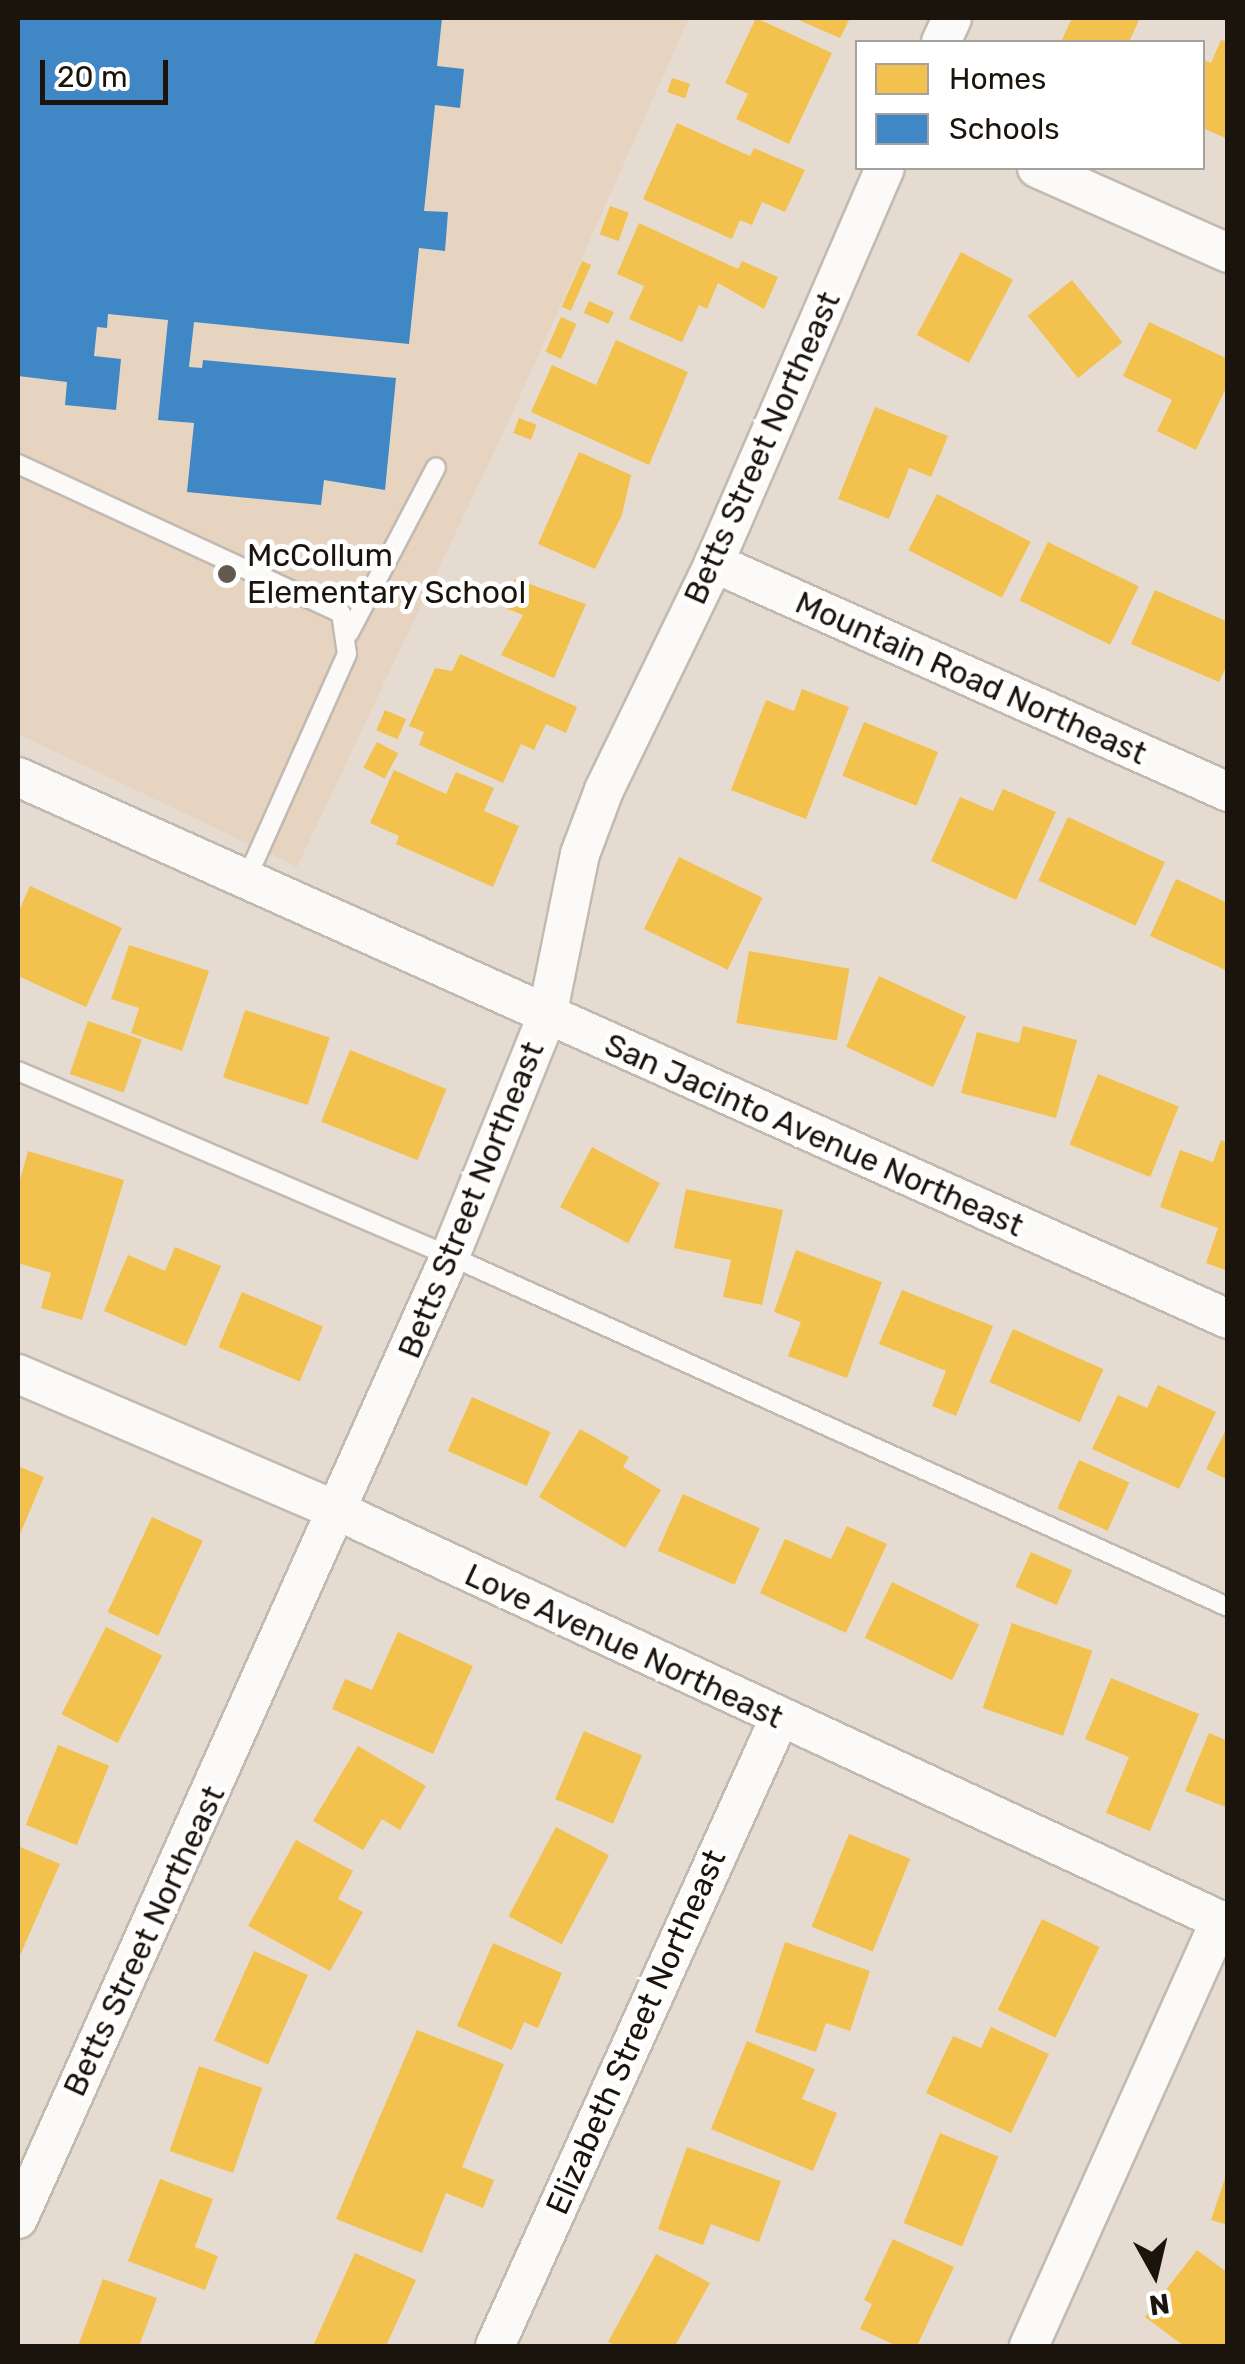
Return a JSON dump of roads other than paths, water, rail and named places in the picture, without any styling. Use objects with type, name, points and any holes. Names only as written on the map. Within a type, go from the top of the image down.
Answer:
[{"type":"street","name":"Betts Street Northeast","points":[[18,2220],[340,1512],[450,1256],[547,1016],[580,854],[714,563],[884,170]]},
{"type":"street","points":[[1041,170],[1228,253]]},
{"type":"street","name":"Mountain Road Northeast","points":[[714,563],[1228,792]]},
{"type":"street","name":"San Jacinto Avenue Northeast","points":[[18,778],[1228,1319]]},
{"type":"street","name":"Love Avenue Northeast","points":[[18,1374],[340,1512],[779,1719],[1224,1922]]},
{"type":"street","name":"Elizabeth Street Northeast","points":[[495,2346],[779,1719]]},
{"type":"street","points":[[1029,2346],[1224,1922]]},
{"type":"lane","points":[[18,464],[321,601],[341,613],[349,634]]},
{"type":"lane","points":[[246,881],[347,654],[349,634],[436,466]]},
{"type":"lane","points":[[18,1071],[450,1256],[1228,1606]]},
{"type":"place","name":"McCollum Elementary School","points":[[227,574]]}]
